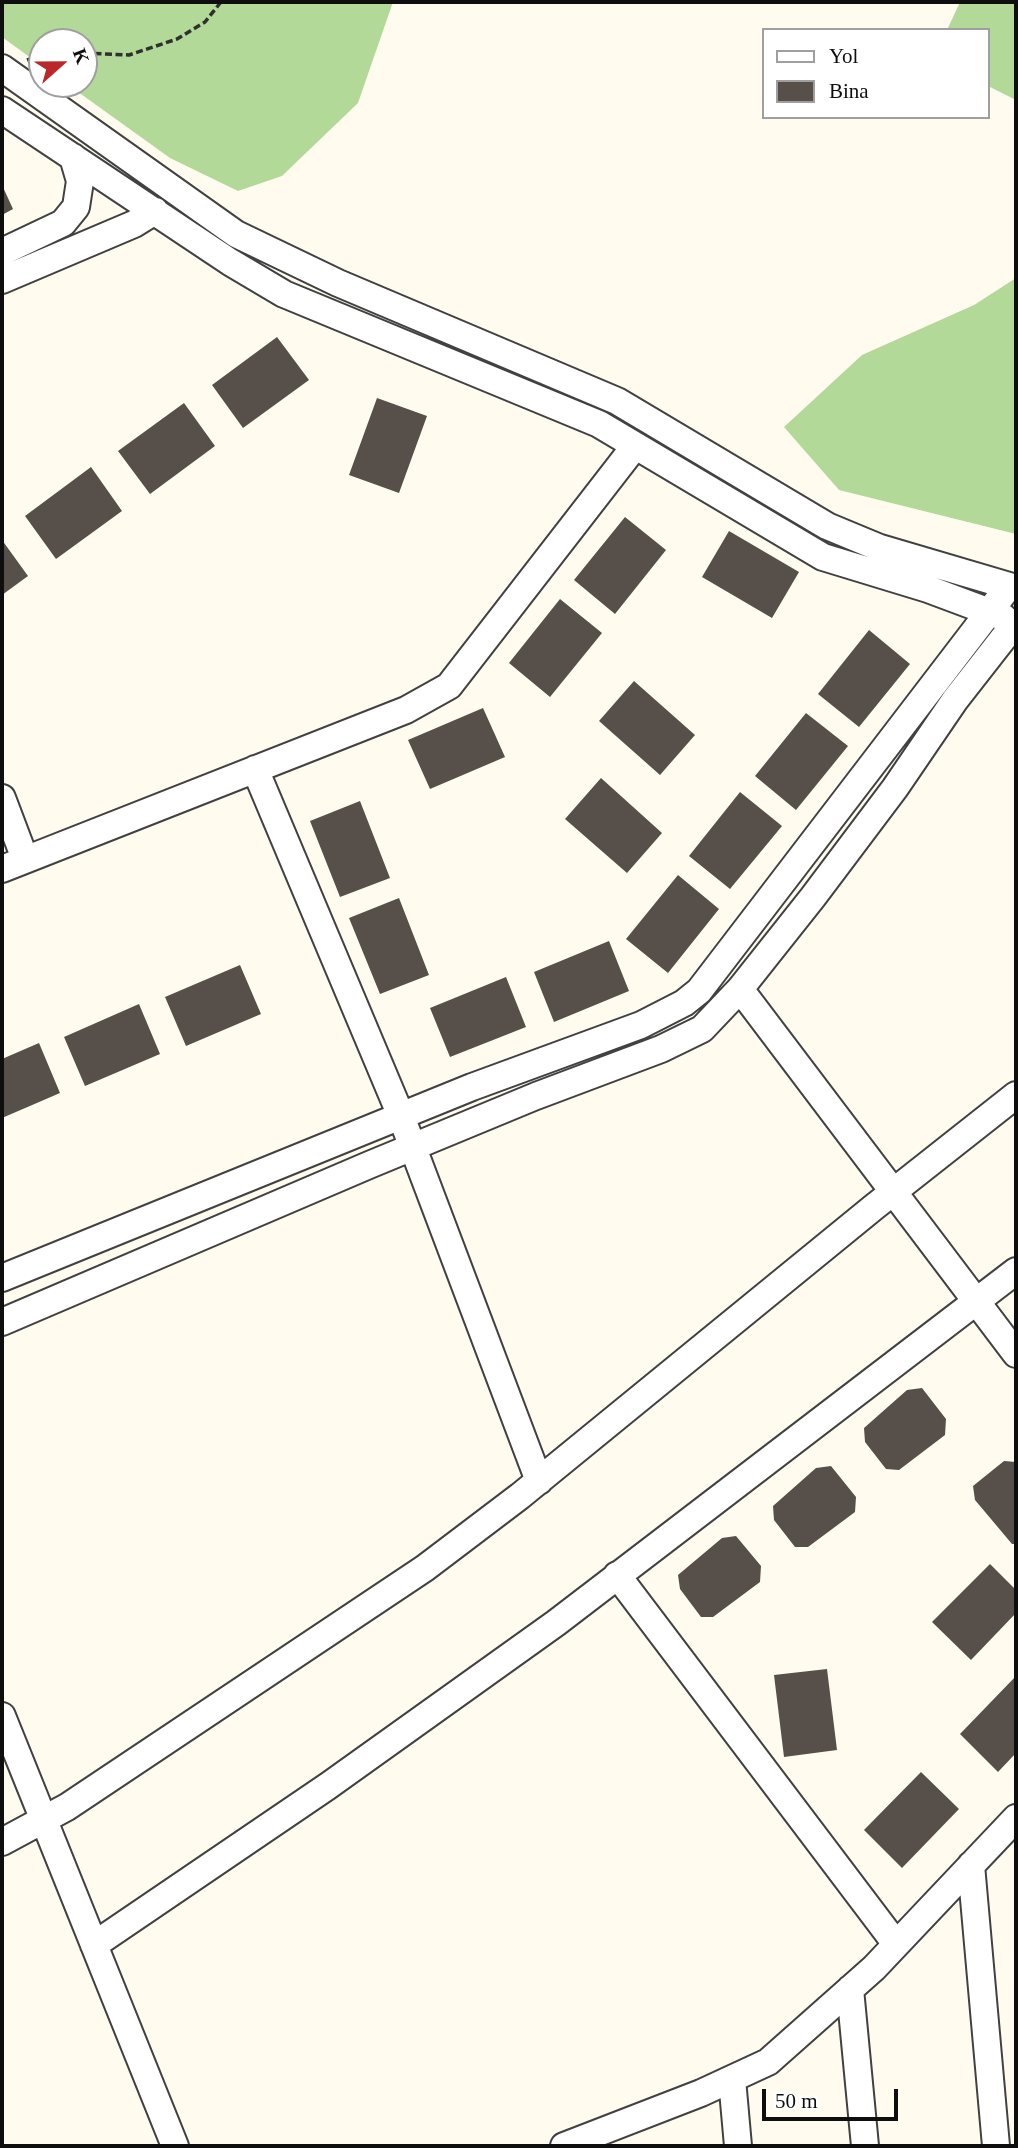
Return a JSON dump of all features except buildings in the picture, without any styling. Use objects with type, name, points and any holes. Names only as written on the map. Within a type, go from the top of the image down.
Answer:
[{"type":"street","points":[[2,68],[236,234],[338,283],[617,401],[827,526],[880,548],[1012,587],[989,612],[699,991],[684,1003],[641,1025],[401,1116],[2,1278]]},
{"type":"street","points":[[2,110],[284,294],[600,424],[823,557],[928,589],[1016,622],[956,700],[822,886],[740,989],[702,1029],[661,1049],[536,1096],[2,1322]]},
{"type":"street","points":[[2,253],[64,223],[76,207],[80,181],[73,157]]},
{"type":"street","points":[[2,280],[134,224],[155,211]]},
{"type":"street","points":[[2,798],[13,864],[406,710],[449,686],[635,446]]},
{"type":"street","points":[[255,769],[401,1116],[539,1481]]},
{"type":"street","points":[[740,989],[1016,1354]]},
{"type":"street","points":[[2,1842],[44,1821],[425,1568],[539,1481],[1016,1095]]},
{"type":"street","points":[[94,1945],[328,1786],[556,1623],[794,1438],[978,1302],[1016,1270]]},
{"type":"street","points":[[617,1575],[896,1944]]},
{"type":"street","points":[[2,1716],[175,2146]]},
{"type":"street","points":[[564,2146],[609,2138],[768,2062],[896,1944],[1016,1818]]},
{"type":"street","points":[[971,1865],[996,2146]]},
{"type":"street","points":[[850,1989],[865,2146]]},
{"type":"street","points":[[732,2079],[738,2146]]},
{"type":"path","points":[[98,54],[129,55],[177,39],[205,22],[221,2]]},
{"type":"green space","points":[[2,2],[393,2],[358,103],[282,176],[238,191],[170,158],[86,98],[98,98],[98,28],[28,28],[28,56],[2,37]]},
{"type":"green space","points":[[960,2],[1016,2],[1016,100],[990,87],[990,28],[948,28]]},
{"type":"green space","points":[[1016,278],[1016,534],[839,490],[784,427],[862,355],[974,305]]}]
